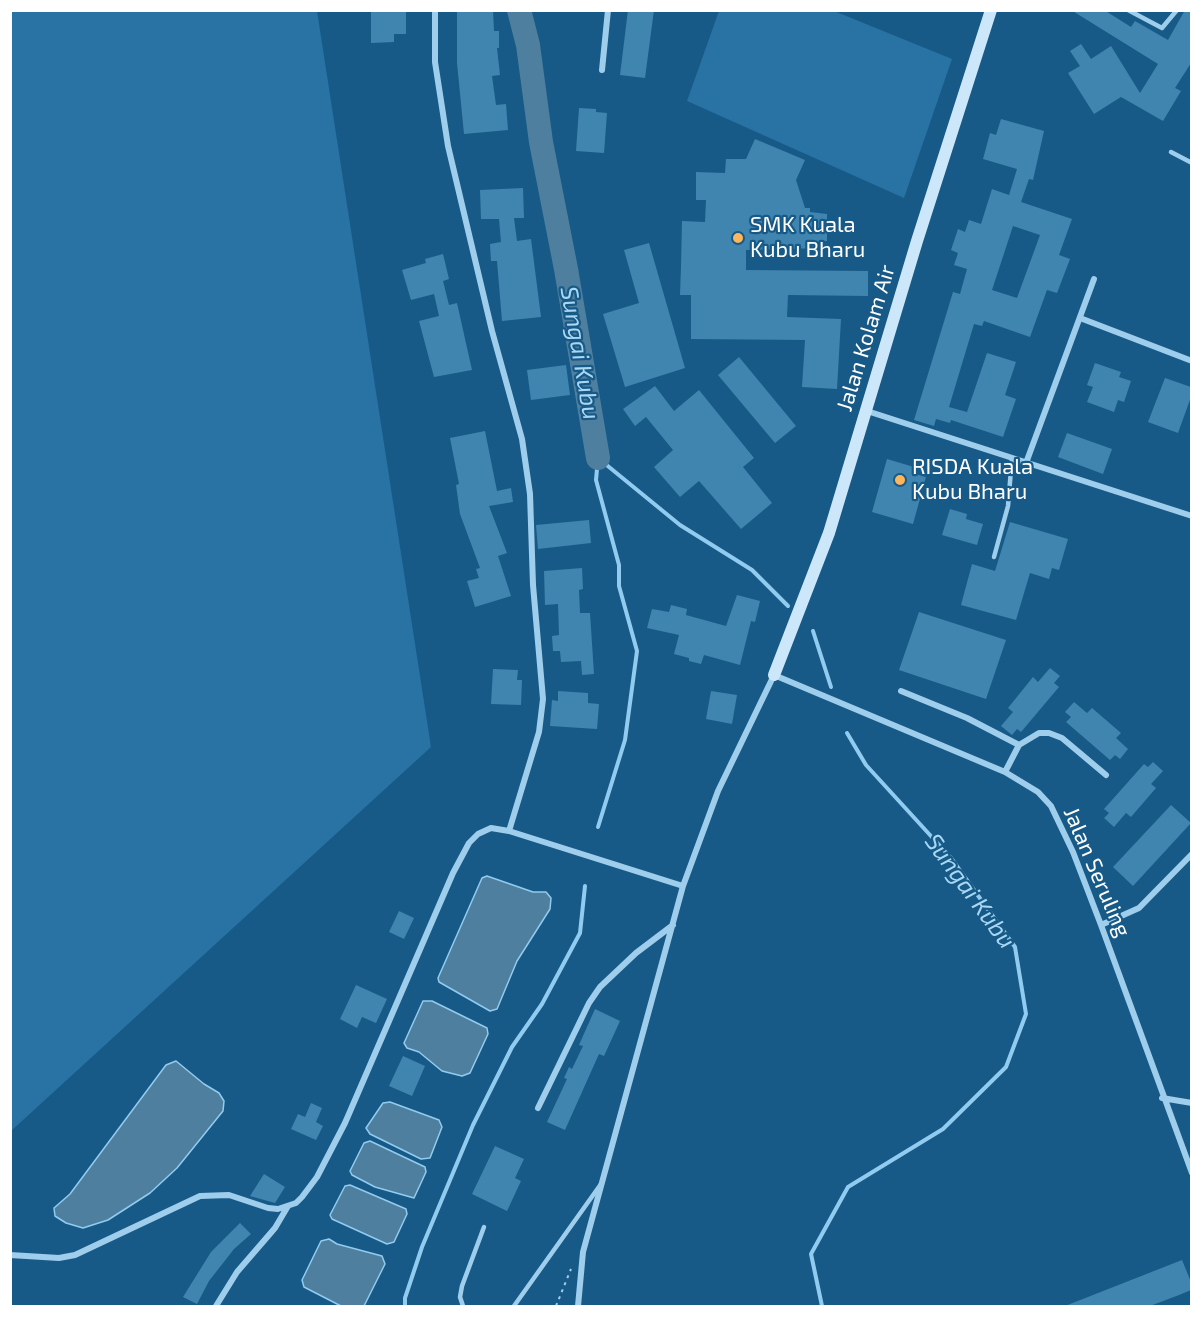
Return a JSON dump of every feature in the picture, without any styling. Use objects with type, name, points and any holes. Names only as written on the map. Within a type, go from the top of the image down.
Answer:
[{"type":"street","points":[[435,10],[435,62],[448,146],[492,331],[522,439],[530,494],[533,585],[543,699],[539,732],[509,831]]},
{"type":"street","points":[[602,70],[608,10]]},
{"type":"street","name":"Jalan Kolam Air","points":[[774,675],[829,533],[917,241],[991,10]]},
{"type":"street","points":[[1026,463],[1094,279]]},
{"type":"street","points":[[1080,318],[1191,361]]},
{"type":"street","points":[[867,411],[1191,516]]},
{"type":"street","points":[[578,1306],[583,1252],[683,886],[718,791],[774,675]]},
{"type":"street","name":"Jalan Seruling","points":[[774,675],[1005,772],[1038,792],[1051,806],[1062,826],[1101,925],[1191,1173]]},
{"type":"street","points":[[901,691],[967,718],[1019,745]]},
{"type":"street","points":[[1005,772],[1019,745],[1039,733],[1049,733],[1062,738],[1106,775]]},
{"type":"street","points":[[216,1306],[237,1272],[275,1228],[288,1206],[302,1197],[317,1176],[345,1124],[453,873],[469,843],[478,834],[491,828],[509,831],[683,886]]},
{"type":"street","points":[[1101,925],[1139,908],[1191,854]]},
{"type":"street","points":[[538,1108],[589,1003],[600,987],[636,953],[673,924]]},
{"type":"street","points":[[1162,1098],[1191,1103]]},
{"type":"street","points":[[10,1255],[59,1258],[75,1255],[200,1196],[229,1195],[268,1208],[288,1206]]},
{"type":"lane","points":[[1128,10],[1162,28],[1177,10]]},
{"type":"lane","points":[[1171,152],[1191,163]]},
{"type":"lane","points":[[994,557],[1008,506],[1012,458]]},
{"type":"lane","points":[[513,1306],[602,1182]]},
{"type":"lane","points":[[463,1306],[460,1297],[462,1286],[484,1227]]},
{"type":"path","points":[[556,1306],[564,1280],[583,1252]]},
{"type":"shaded area","points":[[11,10],[317,11],[431,747],[11,1131]]},
{"type":"shaded area","points":[[719,11],[834,11],[952,59],[904,198],[687,101]]},
{"type":"shaded area","points":[[487,876],[533,892],[546,892],[551,898],[550,909],[517,961],[497,1009],[490,1011],[439,982],[438,978],[482,878]]},
{"type":"shaded area","points":[[423,1001],[432,1001],[487,1028],[488,1034],[470,1073],[462,1076],[442,1071],[419,1052],[407,1048],[404,1043]]},
{"type":"shaded area","points":[[176,1061],[219,1093],[224,1101],[223,1111],[177,1168],[150,1193],[108,1220],[83,1228],[66,1223],[55,1216],[54,1208],[70,1194],[166,1065]]},
{"type":"shaded area","points":[[390,1102],[439,1120],[442,1127],[430,1158],[421,1159],[370,1134],[366,1128],[383,1103]]},
{"type":"shaded area","points":[[370,1141],[425,1167],[426,1172],[414,1198],[375,1187],[352,1175],[350,1171],[364,1143]]},
{"type":"shaded area","points":[[350,1185],[406,1209],[407,1214],[394,1242],[387,1244],[332,1219],[330,1215],[345,1186]]},
{"type":"shaded area","points":[[329,1239],[337,1244],[382,1256],[385,1264],[364,1306],[341,1306],[304,1287],[302,1280],[321,1241]]},
{"type":"building","points":[[371,10],[406,10],[406,34],[394,34],[394,42],[371,43]]},
{"type":"building","points":[[493,10],[494,31],[499,31],[499,48],[497,48],[500,75],[492,76],[496,105],[506,104],[508,130],[464,134],[457,63],[457,12]]},
{"type":"building","points":[[628,10],[654,10],[645,78],[620,75]]},
{"type":"building","points":[[1071,10],[1104,10],[1131,27],[1135,21],[1168,40],[1185,10],[1191,10],[1191,63],[1175,88],[1181,91],[1163,121],[1121,97],[1094,114],[1068,73],[1080,66],[1070,51],[1081,44],[1091,59],[1111,46],[1140,93],[1158,64]]},
{"type":"building","points":[[579,108],[596,109],[596,112],[607,113],[604,153],[576,151]]},
{"type":"building","points":[[1001,119],[1044,131],[1033,180],[1029,179],[1021,202],[1072,219],[1059,255],[1070,259],[1057,293],[1047,290],[1030,337],[984,321],[982,326],[974,324],[949,407],[967,412],[987,353],[1016,362],[1005,395],[1016,399],[1003,437],[951,420],[950,423],[936,419],[934,426],[914,420],[953,292],[960,294],[967,269],[954,265],[958,253],[951,250],[958,229],[965,232],[969,220],[981,224],[992,189],[1009,195],[1017,169],[983,159],[990,133],[996,135]],"holes":[[[1013,226],[1040,235],[1017,298],[992,290]]]},
{"type":"building","points":[[755,139],[805,160],[796,180],[805,208],[810,208],[810,212],[827,214],[827,241],[823,241],[824,248],[746,250],[746,270],[868,271],[868,296],[788,295],[787,317],[841,319],[837,389],[802,387],[805,340],[691,339],[691,295],[680,295],[682,221],[705,222],[706,200],[696,200],[696,172],[725,173],[726,159],[746,159]]},
{"type":"building","points":[[523,188],[524,218],[514,218],[517,241],[531,239],[541,317],[502,321],[497,261],[491,261],[490,244],[501,242],[499,219],[481,219],[480,190]]},
{"type":"building","points":[[649,243],[685,368],[625,387],[603,314],[639,303],[624,250]]},
{"type":"building","points":[[443,254],[449,279],[443,281],[449,305],[457,303],[472,370],[434,377],[419,321],[439,316],[434,294],[411,300],[402,270],[426,263],[425,259]]},
{"type":"building","points":[[739,357],[796,426],[775,443],[718,375]]},
{"type":"building","points":[[1095,363],[1121,372],[1119,377],[1131,381],[1124,402],[1118,400],[1114,412],[1087,402],[1093,387],[1087,385]]},
{"type":"building","points":[[566,365],[570,395],[531,400],[527,370]]},
{"type":"building","points":[[1165,378],[1191,387],[1191,397],[1178,433],[1148,422]]},
{"type":"building","points":[[655,386],[674,411],[699,390],[754,458],[743,467],[772,503],[741,529],[699,481],[680,497],[654,467],[673,450],[646,417],[635,426],[623,409]]},
{"type":"building","points":[[485,431],[497,491],[511,488],[513,502],[489,506],[507,553],[498,556],[511,596],[475,607],[467,581],[479,578],[476,569],[480,568],[460,514],[456,485],[459,484],[450,438]]},
{"type":"building","points":[[1067,433],[1112,449],[1103,474],[1058,457]]},
{"type":"building","points":[[887,459],[914,467],[912,473],[926,477],[913,524],[872,512]]},
{"type":"building","points":[[950,509],[967,514],[966,519],[983,524],[977,545],[942,535]]},
{"type":"building","points":[[589,520],[591,543],[538,549],[536,525]]},
{"type":"building","points":[[1010,522],[1068,539],[1059,570],[1052,568],[1049,579],[1030,573],[1016,620],[961,605],[972,564],[995,571]]},
{"type":"building","points":[[582,568],[583,589],[579,590],[580,613],[590,613],[594,674],[582,675],[581,661],[561,662],[560,651],[553,651],[552,636],[559,635],[558,604],[545,605],[544,571]]},
{"type":"building","points":[[737,595],[760,601],[755,622],[751,621],[740,665],[704,655],[701,664],[689,661],[689,658],[674,654],[679,635],[647,628],[652,609],[669,612],[671,605],[687,609],[686,615],[726,626]]},
{"type":"building","points":[[919,612],[1006,640],[986,699],[899,670]]},
{"type":"building","points":[[1050,668],[1060,676],[1054,683],[1059,687],[1021,732],[1017,729],[1012,735],[1001,726],[1013,712],[1008,708],[1033,677],[1038,682]]},
{"type":"building","points":[[493,669],[518,670],[517,680],[522,680],[521,705],[491,704]]},
{"type":"building","points":[[558,691],[588,693],[588,703],[599,704],[597,729],[550,726],[552,700],[558,701]]},
{"type":"building","points":[[711,691],[737,695],[732,724],[706,719]]},
{"type":"building","points":[[1074,702],[1087,713],[1092,708],[1121,733],[1116,738],[1128,749],[1120,759],[1115,755],[1110,760],[1066,722],[1071,717],[1065,712]]},
{"type":"building","points":[[1153,762],[1163,771],[1151,784],[1156,788],[1131,817],[1126,813],[1114,827],[1104,818],[1109,813],[1104,809],[1144,764],[1148,767]]},
{"type":"building","points":[[1171,805],[1191,823],[1133,886],[1113,867]]},
{"type":"building","points":[[399,911],[414,918],[404,939],[389,932]]},
{"type":"building","points":[[356,985],[387,999],[376,1023],[362,1017],[357,1028],[340,1019]]},
{"type":"building","points":[[595,1009],[620,1021],[604,1056],[599,1054],[565,1130],[547,1122],[567,1079],[564,1078],[569,1067],[572,1069],[583,1046],[579,1045]]},
{"type":"building","points":[[403,1056],[425,1066],[412,1096],[389,1086]]},
{"type":"building","points":[[311,1103],[322,1108],[316,1122],[323,1126],[316,1140],[291,1129],[298,1114],[305,1117]]},
{"type":"building","points":[[495,1146],[524,1159],[515,1178],[521,1181],[507,1211],[472,1194]]},
{"type":"building","points":[[264,1174],[285,1187],[275,1203],[250,1196]]},
{"type":"building","points":[[240,1223],[251,1234],[234,1249],[209,1281],[197,1304],[183,1297],[211,1252]]},
{"type":"building","points":[[1182,1260],[1191,1282],[1191,1290],[1179,1295],[1150,1306],[1065,1306]]},
{"type":"waterway","name":"Sungai Kubu","points":[[519,10],[528,45],[541,142],[566,269],[598,458]]},
{"type":"waterway","name":"Sungai Kubu","points":[[598,458],[680,525],[752,570],[788,606]]},
{"type":"waterway","points":[[598,458],[596,480],[619,565],[619,586],[637,651],[625,740],[598,827]]},
{"type":"waterway","name":"Sungai Kubu","points":[[813,631],[831,687]]},
{"type":"waterway","name":"Sungai Kubu","points":[[822,1306],[811,1254],[848,1187],[943,1129],[1006,1067],[1026,1014],[1015,947],[951,858],[866,765],[847,733]]},
{"type":"waterway","points":[[405,1306],[405,1298],[422,1247],[473,1125],[512,1047],[542,1004],[580,933],[585,886]]},
{"type":"place","name":"SMK Kuala Kubu Bharu","points":[[738,238]]},
{"type":"place","name":"RISDA Kuala Kubu Bharu","points":[[900,480]]}]
